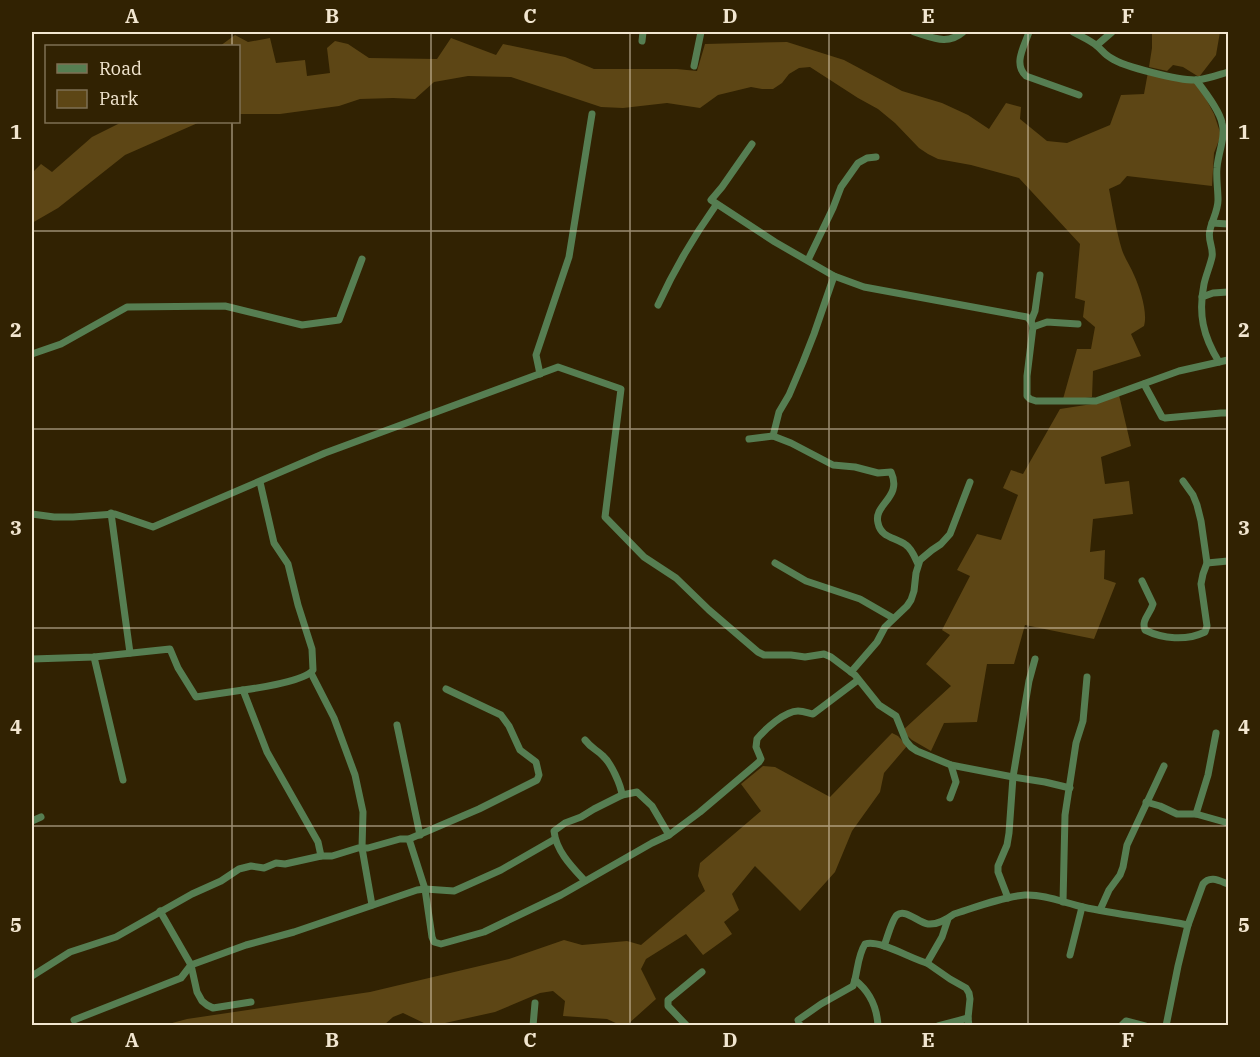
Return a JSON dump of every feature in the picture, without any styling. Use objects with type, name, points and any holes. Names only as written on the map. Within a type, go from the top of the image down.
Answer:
[{"type":"street","points":[[642,40],[643,32]]},
{"type":"street","points":[[694,66],[701,32]]},
{"type":"street","points":[[914,32],[940,40],[951,39],[963,32]]},
{"type":"street","points":[[1029,32],[1019,62],[1021,72],[1026,76],[1079,95]]},
{"type":"street","points":[[1073,32],[1097,45],[1104,54],[1119,62],[1184,80],[1196,80],[1228,72]]},
{"type":"street","points":[[1097,45],[1112,32]]},
{"type":"street","points":[[1196,80],[1221,117],[1223,126],[1216,169],[1217,208],[1209,231],[1212,258],[1202,297],[1202,323],[1206,338],[1219,362]]},
{"type":"street","points":[[540,374],[536,355],[569,257],[592,114]]},
{"type":"street","points":[[752,144],[711,200],[716,205],[834,276],[864,287],[1027,317],[1032,324]]},
{"type":"street","points":[[808,260],[841,187],[858,163],[867,158],[876,157]]},
{"type":"street","points":[[658,305],[682,258],[716,205]]},
{"type":"street","points":[[1212,223],[1228,224]]},
{"type":"street","points":[[32,354],[61,344],[127,308],[225,306],[302,325],[339,320],[362,259]]},
{"type":"street","points":[[1040,275],[1027,376],[1027,396],[1030,399],[1036,401],[1096,401],[1179,371],[1228,360]]},
{"type":"street","points":[[773,436],[779,412],[789,395],[807,352],[834,276]]},
{"type":"street","points":[[1202,297],[1213,293],[1228,292]]},
{"type":"street","points":[[1032,324],[1047,322],[1078,324]]},
{"type":"street","points":[[32,514],[73,517],[111,513],[153,527],[325,453],[558,367],[621,389],[605,517],[644,557],[676,578],[758,652],[764,655],[805,657],[824,654],[831,657],[851,672],[879,705],[896,716],[910,747],[917,751],[951,765],[1070,788]]},
{"type":"street","points":[[1144,384],[1162,417],[1228,413]]},
{"type":"street","points":[[749,439],[773,436],[792,443],[833,465],[855,467],[878,473],[891,472],[895,481],[894,487],[891,496],[878,514],[878,525],[888,537],[907,546],[918,564]]},
{"type":"street","points":[[1142,581],[1153,604],[1144,620],[1145,630],[1172,638],[1205,632],[1207,626],[1201,584],[1207,563],[1197,505],[1191,490],[1183,481]]},
{"type":"street","points":[[260,482],[274,543],[288,564],[312,649],[313,670],[311,673],[334,718],[355,775],[363,812],[362,848],[372,904]]},
{"type":"street","points":[[851,672],[877,642],[885,627],[912,600],[918,564],[942,544],[950,534],[970,482]]},
{"type":"street","points":[[111,513],[130,653]]},
{"type":"street","points":[[1207,563],[1228,561]]},
{"type":"street","points":[[775,563],[806,581],[860,598],[893,618]]},
{"type":"street","points":[[32,659],[94,657],[170,649],[178,668],[196,697],[297,679],[311,673]]},
{"type":"street","points":[[94,657],[123,780]]},
{"type":"street","points":[[1008,898],[998,866],[1010,833],[1013,777],[1029,681],[1035,659]]},
{"type":"street","points":[[1063,902],[1065,815],[1076,743],[1083,721],[1087,678]]},
{"type":"street","points":[[409,839],[425,889],[434,942],[441,944],[484,932],[561,895],[669,835],[759,762],[757,739],[783,716],[794,711],[813,714],[858,680]]},
{"type":"street","points":[[32,976],[69,952],[116,937],[239,869],[251,866],[264,868],[276,863],[285,864],[321,856],[332,856],[358,848],[409,839],[537,780],[539,775],[536,762],[520,750],[501,715],[446,689]]},
{"type":"street","points":[[243,690],[267,752],[318,842],[321,856]]},
{"type":"street","points":[[397,725],[420,835]]},
{"type":"street","points":[[1196,814],[1208,775],[1216,733]]},
{"type":"street","points":[[585,740],[592,749],[602,754],[608,761],[622,795]]},
{"type":"street","points":[[950,798],[956,782],[951,765]]},
{"type":"street","points":[[1100,910],[1120,875],[1127,845],[1164,766]]},
{"type":"street","points":[[585,881],[568,863],[555,839],[554,831],[559,826],[622,795],[637,792],[652,806],[669,835]]},
{"type":"street","points":[[1146,802],[1177,814],[1196,814],[1228,823]]},
{"type":"street","points":[[32,821],[40,818]]},
{"type":"street","points":[[74,1020],[181,978],[191,965],[246,945],[294,932],[372,904],[425,889],[454,891],[501,870],[555,839]]},
{"type":"street","points":[[1166,1026],[1188,925],[1203,884],[1206,880],[1214,879],[1228,884]]},
{"type":"street","points":[[884,946],[897,915],[905,913],[928,924],[1008,898],[1026,895],[1188,925]]},
{"type":"street","points":[[1070,955],[1082,907]]},
{"type":"street","points":[[160,911],[191,965],[197,992],[202,1001],[213,1008],[251,1002]]},
{"type":"street","points":[[927,963],[942,937],[948,919]]},
{"type":"street","points":[[797,1024],[821,1004],[853,986],[865,944],[872,942],[927,963],[966,988],[970,999],[969,1022],[938,1026]]},
{"type":"street","points":[[687,1026],[667,1003],[702,972]]},
{"type":"street","points":[[855,980],[867,991],[878,1014],[878,1026]]},
{"type":"street","points":[[533,1026],[535,1003]]},
{"type":"street","points":[[1121,1026],[1125,1021],[1145,1026]]},
{"type":"green space","points":[[1152,32],[1220,32],[1216,55],[1199,77],[1183,67],[1173,65],[1167,71],[1149,67]]},
{"type":"green space","points":[[235,35],[248,42],[270,38],[276,63],[305,60],[307,76],[330,73],[327,48],[335,41],[348,44],[369,58],[437,59],[451,38],[496,55],[503,44],[565,57],[594,69],[697,71],[705,44],[787,42],[844,60],[902,91],[942,103],[968,115],[989,129],[1006,103],[1021,107],[1020,119],[1047,141],[1067,143],[1110,125],[1121,95],[1144,94],[1148,72],[1198,84],[1214,114],[1221,135],[1214,153],[1212,186],[1127,176],[1120,184],[1109,189],[1122,250],[1141,293],[1144,308],[1144,326],[1131,334],[1141,356],[1093,371],[1092,397],[1063,399],[1077,349],[1091,349],[1095,327],[1083,317],[1085,301],[1075,298],[1080,244],[1019,178],[938,159],[928,154],[878,109],[810,67],[799,68],[773,89],[751,87],[718,95],[700,108],[667,103],[623,108],[601,107],[511,77],[468,76],[434,82],[415,99],[360,99],[339,106],[280,114],[240,114],[240,45],[221,45]]},
{"type":"green space","points":[[120,123],[198,123],[125,155],[58,208],[32,223],[32,173],[41,164],[52,172],[92,137]]},
{"type":"green space","points":[[1119,395],[1131,446],[1101,457],[1105,484],[1129,481],[1133,514],[1093,519],[1090,552],[1105,550],[1104,579],[1116,583],[1094,639],[1025,625],[1014,664],[987,664],[977,722],[944,723],[931,751],[902,731],[951,686],[926,664],[950,635],[942,630],[970,576],[957,570],[977,534],[1001,540],[1018,495],[1003,488],[1011,470],[1023,474],[1060,409],[1092,404]]},
{"type":"green space","points":[[892,733],[907,746],[884,773],[880,792],[852,831],[835,872],[800,911],[755,866],[732,894],[739,910],[724,922],[732,934],[703,955],[686,934],[646,959],[641,969],[656,999],[627,1025],[620,1025],[607,1019],[563,1016],[565,1001],[553,991],[540,993],[495,1012],[436,1025],[428,1025],[403,1013],[393,1017],[384,1025],[161,1026],[187,1019],[370,992],[509,959],[564,940],[582,945],[627,941],[641,945],[705,891],[698,876],[700,863],[761,811],[741,784],[763,766],[775,767],[830,797]]}]
